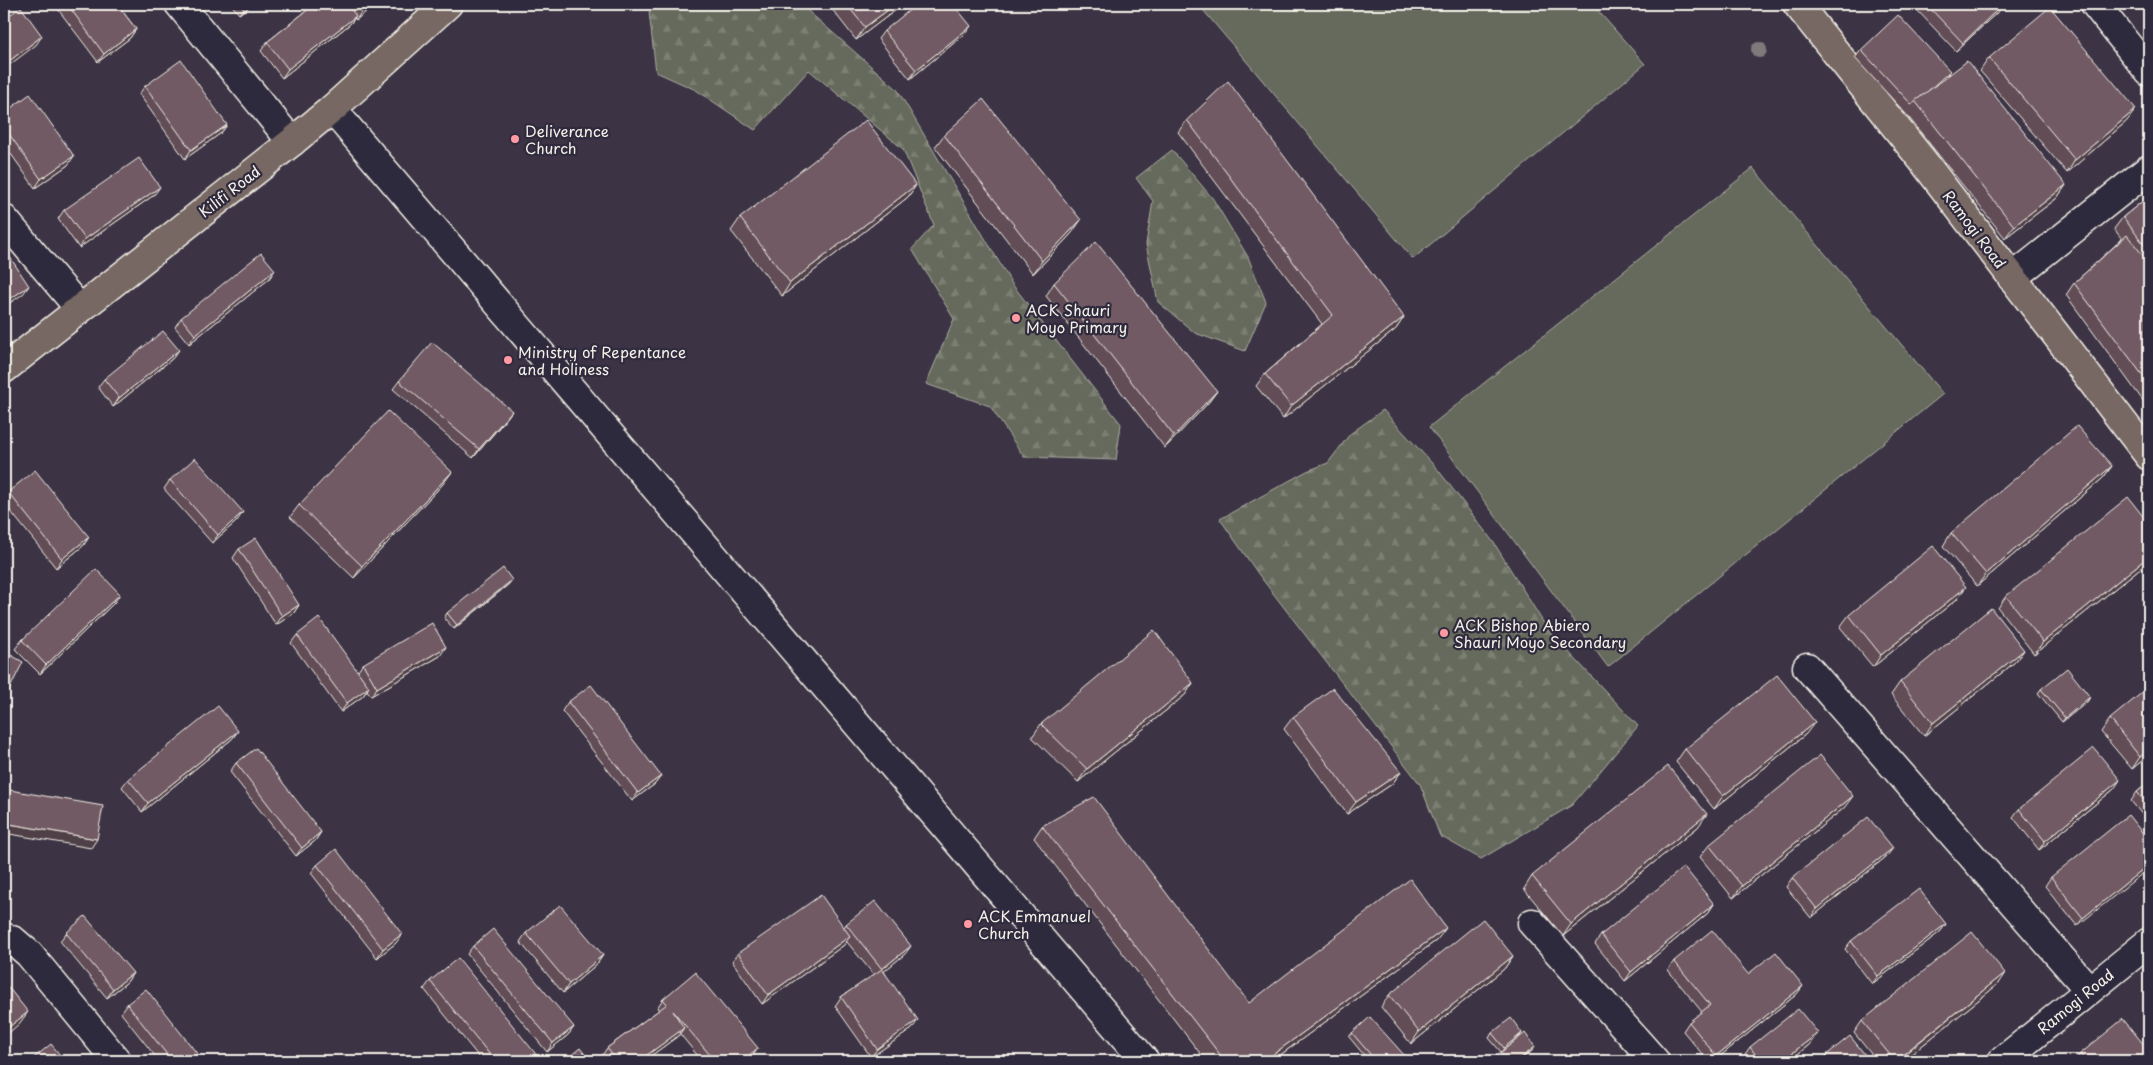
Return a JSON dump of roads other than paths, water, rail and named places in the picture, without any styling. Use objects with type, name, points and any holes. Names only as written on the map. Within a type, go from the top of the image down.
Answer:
[{"type":"main road","name":"Kilifi Road","points":[[4,369],[292,142],[332,109],[448,4]]},
{"type":"main road","name":"Ramogi Road","points":[[1797,4],[1923,161],[2147,451]]},
{"type":"street","points":[[179,4],[292,142]]},
{"type":"street","points":[[2095,4],[2149,72]]},
{"type":"street","points":[[332,109],[1145,1061]]},
{"type":"street","points":[[2012,278],[2149,169]]},
{"type":"street","points":[[4,219],[79,308]]},
{"type":"street","points":[[1807,667],[2089,990]]},
{"type":"street","points":[[1532,923],[1655,1061]]},
{"type":"street","points":[[4,937],[14,941],[29,954],[117,1061]]},
{"type":"street","name":"Ramogi Road","points":[[2002,1061],[2032,1052],[2089,990],[2149,942]]},
{"type":"place","name":"Deliverance Church","points":[[515,139]]},
{"type":"place","name":"ACK Shauri Moyo Primary","points":[[1016,318]]},
{"type":"place","name":"Ministry of Repentance and Holiness","points":[[508,360]]},
{"type":"place","name":"ACK Bishop Abiero Shauri Moyo Secondary","points":[[1444,633]]},
{"type":"place","name":"ACK Emmanuel Church","points":[[968,924]]}]
